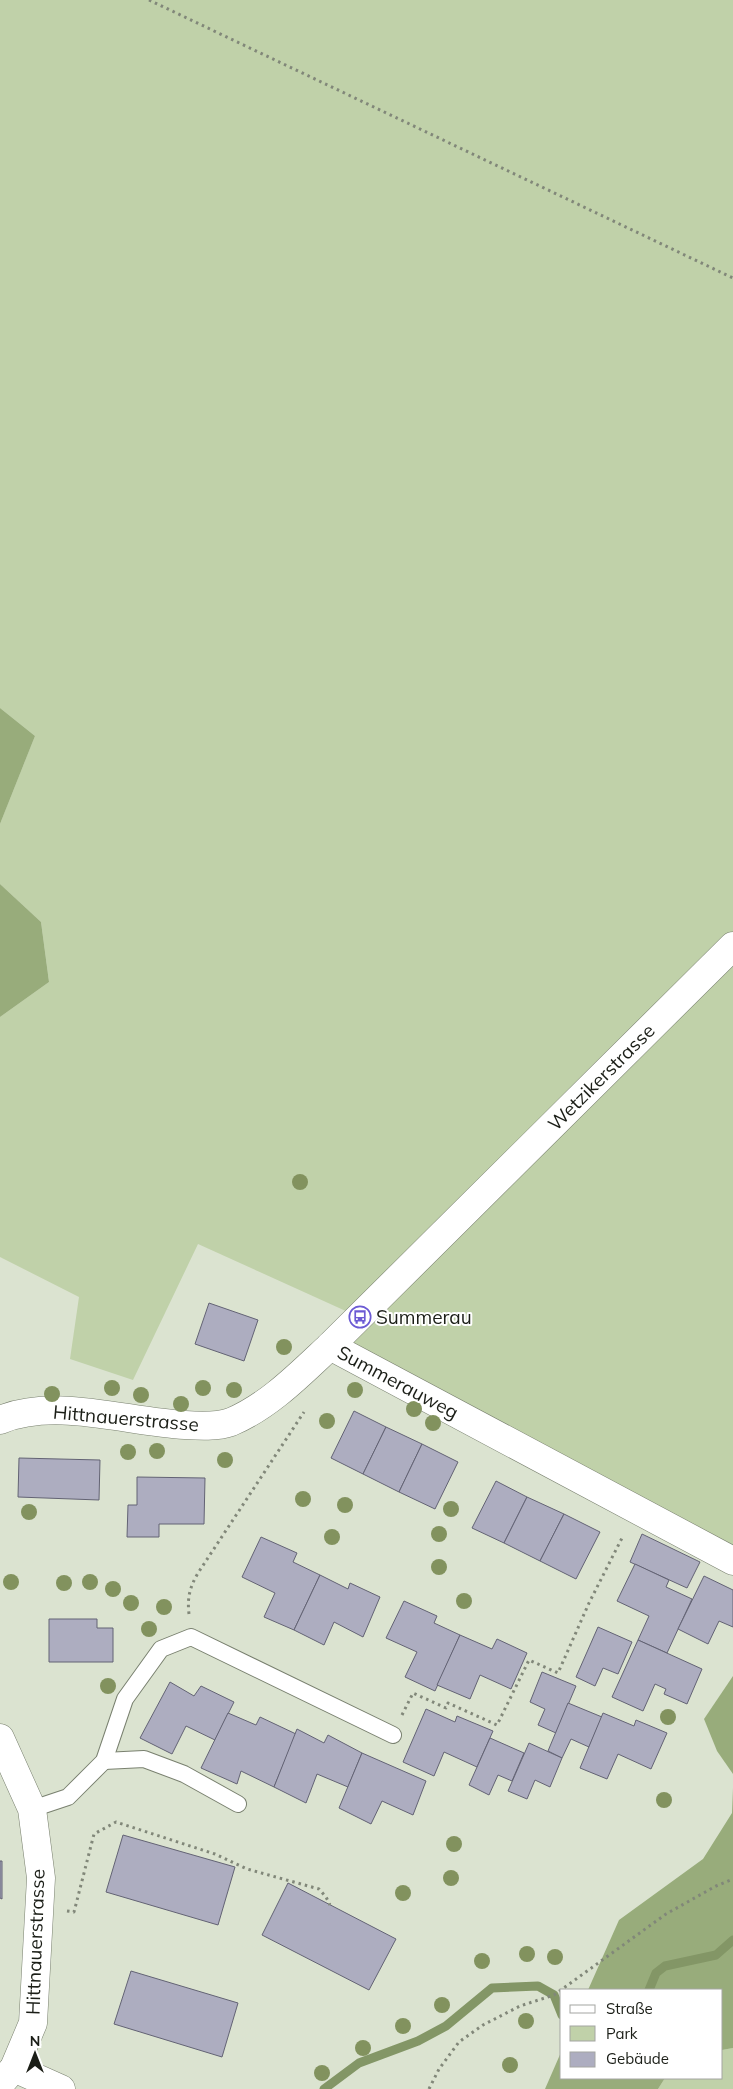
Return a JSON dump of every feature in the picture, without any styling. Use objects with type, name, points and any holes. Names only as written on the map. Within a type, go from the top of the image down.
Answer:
[{"type":"street","name":"Wetzikerstrasse","points":[[470,1208],[733,946]]},
{"type":"street","name":"Hittnauerstrasse","points":[[0,1420],[16,1413],[51,1410],[173,1425],[203,1426],[229,1423],[255,1409],[290,1384],[470,1208]]},
{"type":"street","name":"Summerauweg","points":[[330,1346],[733,1561]]},
{"type":"street","name":"Hittnauerstrasse","points":[[0,1738],[32,1809],[41,1878],[33,2023],[7,2076]]},
{"type":"street","points":[[7,2076],[61,2089]]},
{"type":"lane","points":[[32,1809],[68,1797],[104,1761],[124,1699],[161,1649],[192,1637],[393,1735]]},
{"type":"lane","points":[[104,1761],[144,1759],[184,1774],[238,1804]]},
{"type":"path","points":[[149,0],[733,278]]},
{"type":"path","points":[[192,1637],[187,1600],[190,1588],[307,1408]]},
{"type":"path","points":[[402,1717],[413,1692],[446,1708],[448,1703],[497,1725],[529,1660],[558,1673],[589,1603],[627,1528]]},
{"type":"path","points":[[39,1910],[74,1912],[94,1834],[116,1822],[215,1854],[248,1869],[319,1889],[330,1905]]},
{"type":"path","points":[[564,1989],[666,1914],[716,1886],[733,1880]]},
{"type":"path","points":[[430,2089],[439,2069],[459,2042],[483,2025],[520,2006],[554,1996],[560,1992]]},
{"type":"green space","points":[[0,0],[733,0],[733,1561],[330,1346],[359,1317],[198,1244],[133,1380],[70,1359],[79,1297],[0,1257],[0,1017],[49,982],[41,922],[0,884],[0,824],[35,736],[0,708]]},
{"type":"green space","points":[[0,708],[35,736],[0,824]]},
{"type":"green space","points":[[0,884],[41,922],[49,982],[0,1017]]},
{"type":"green space","points":[[733,1676],[733,1774],[717,1751],[704,1719]]},
{"type":"green space","points":[[733,1788],[733,2048],[723,2050],[723,1989],[588,1989],[619,1920],[703,1859],[732,1813]]},
{"type":"green space","points":[[733,2048],[733,2089],[658,2089],[664,2079],[723,2079],[723,2050]]},
{"type":"green space","points":[[560,2055],[560,2079],[664,2079],[658,2089],[545,2089]]},
{"type":"building","points":[[209,1303],[258,1320],[244,1361],[195,1344]]},
{"type":"building","points":[[354,1411],[386,1427],[363,1474],[331,1458]]},
{"type":"building","points":[[386,1427],[422,1444],[399,1492],[363,1474]]},
{"type":"building","points":[[422,1444],[458,1462],[435,1509],[399,1492]]},
{"type":"building","points":[[19,1458],[100,1460],[99,1500],[18,1497]]},
{"type":"building","points":[[137,1477],[205,1478],[204,1524],[159,1524],[159,1537],[127,1537],[128,1505],[137,1505]]},
{"type":"building","points":[[496,1481],[527,1497],[504,1543],[472,1528]]},
{"type":"building","points":[[527,1497],[564,1514],[540,1561],[504,1543]]},
{"type":"building","points":[[564,1514],[600,1532],[576,1579],[540,1561]]},
{"type":"building","points":[[642,1534],[700,1562],[687,1588],[630,1562]]},
{"type":"building","points":[[261,1537],[297,1553],[293,1562],[320,1575],[294,1630],[264,1617],[275,1593],[242,1577]]},
{"type":"building","points":[[635,1564],[669,1580],[666,1587],[692,1599],[667,1653],[638,1640],[649,1616],[617,1601]]},
{"type":"building","points":[[320,1575],[348,1589],[350,1583],[380,1597],[363,1637],[334,1622],[324,1645],[294,1630]]},
{"type":"building","points":[[704,1576],[733,1590],[733,1627],[719,1621],[708,1644],[678,1629]]},
{"type":"building","points":[[404,1601],[437,1616],[434,1623],[460,1635],[435,1691],[405,1677],[417,1652],[386,1638]]},
{"type":"building","points":[[49,1619],[97,1619],[97,1628],[113,1628],[113,1662],[49,1662]]},
{"type":"building","points":[[598,1627],[632,1642],[618,1674],[603,1668],[595,1686],[576,1677]]},
{"type":"building","points":[[460,1635],[492,1649],[497,1639],[527,1653],[511,1689],[480,1675],[470,1699],[437,1685]]},
{"type":"building","points":[[638,1640],[702,1669],[687,1704],[664,1694],[666,1689],[655,1684],[643,1711],[612,1697]]},
{"type":"building","points":[[542,1672],[576,1686],[556,1733],[538,1725],[545,1709],[530,1702]]},
{"type":"building","points":[[170,1682],[194,1696],[201,1686],[234,1702],[215,1740],[186,1726],[172,1754],[140,1738]]},
{"type":"building","points":[[568,1703],[602,1717],[589,1747],[571,1739],[562,1758],[548,1751]]},
{"type":"building","points":[[426,1709],[455,1722],[457,1716],[493,1731],[477,1767],[444,1752],[434,1776],[403,1762]]},
{"type":"building","points":[[228,1713],[256,1725],[260,1717],[296,1734],[274,1787],[241,1771],[237,1784],[201,1768]]},
{"type":"building","points":[[603,1713],[634,1726],[636,1720],[667,1733],[651,1769],[618,1754],[607,1779],[580,1768]]},
{"type":"building","points":[[297,1729],[324,1743],[328,1735],[362,1753],[348,1787],[317,1774],[306,1803],[274,1787]]},
{"type":"building","points":[[490,1738],[524,1753],[512,1781],[498,1775],[489,1795],[469,1785]]},
{"type":"building","points":[[529,1743],[562,1758],[550,1787],[535,1780],[527,1799],[508,1791]]},
{"type":"building","points":[[362,1753],[426,1781],[413,1815],[382,1801],[371,1824],[339,1808]]},
{"type":"building","points":[[123,1835],[235,1867],[218,1925],[106,1892]]},
{"type":"building","points":[[0,1861],[2,1861],[2,1899],[0,1898]]},
{"type":"building","points":[[288,1883],[396,1939],[369,1990],[262,1935]]},
{"type":"building","points":[[131,1971],[238,2003],[222,2057],[114,2024]]},
{"type":"waterway","points":[[649,1989],[656,1973],[665,1966],[716,1955],[733,1940]]},
{"type":"waterway","points":[[324,2089],[359,2063],[418,2041],[446,2026],[492,1988],[538,1986],[554,1995],[560,2010]]},
{"type":"place","name":"Summerau","points":[[360,1317]]}]
